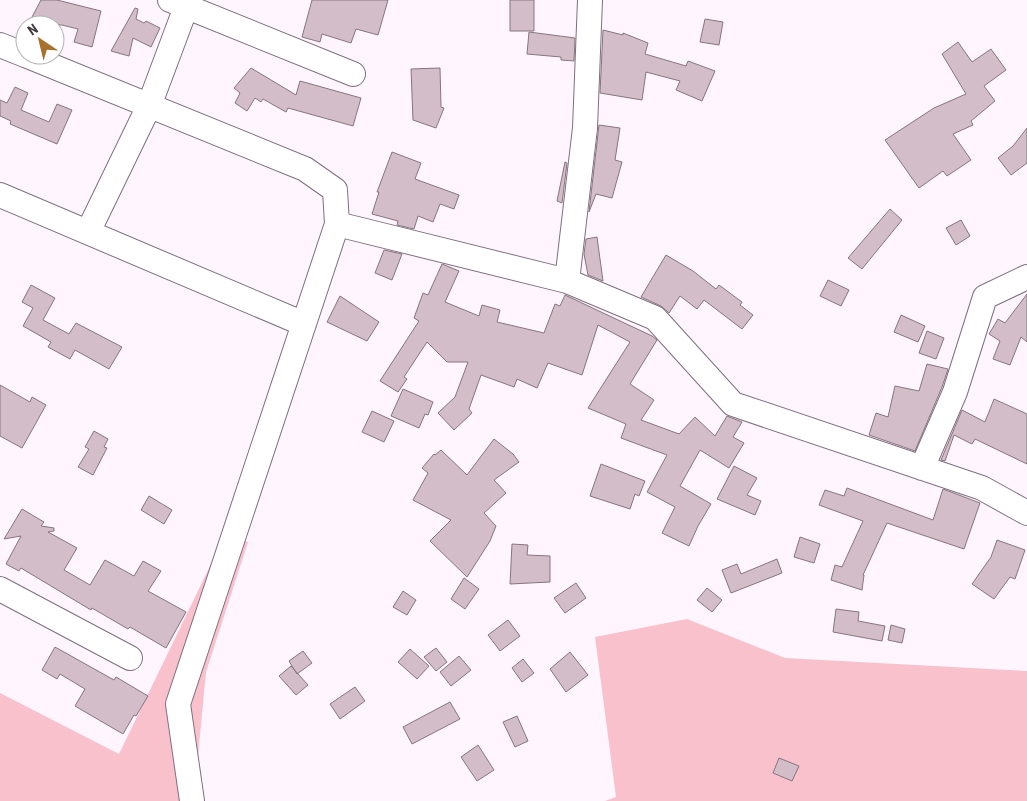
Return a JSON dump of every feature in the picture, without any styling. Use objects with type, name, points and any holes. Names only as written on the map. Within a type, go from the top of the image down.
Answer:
[{"type":"street","points":[[567,281],[585,128],[590,0]]},
{"type":"street","points":[[88,232],[149,106],[178,3],[353,74]]},
{"type":"street","points":[[0,45],[15,51]]},
{"type":"street","points":[[49,65],[305,169],[336,190],[337,224],[178,704],[192,801]]},
{"type":"street","points":[[0,196],[304,324]]},
{"type":"street","points":[[337,224],[567,281],[655,318],[734,404],[982,488],[1027,512]]},
{"type":"street","points":[[922,468],[955,392],[985,297],[1027,276]]},
{"type":"street","points":[[0,589],[130,658]]},
{"type":"shaded area","points":[[226,533],[248,542],[206,672],[198,756],[204,801],[0,801],[0,693],[119,754]]},
{"type":"shaded area","points":[[687,619],[785,658],[1027,671],[1027,801],[605,801],[616,797],[595,637]]},
{"type":"building","points":[[41,0],[57,0],[101,11],[92,47],[74,42],[78,29],[65,26],[65,15],[33,15]]},
{"type":"building","points":[[312,0],[388,0],[378,35],[356,29],[351,43],[322,34],[320,42],[302,37]]},
{"type":"building","points":[[510,0],[534,0],[534,31],[510,31]]},
{"type":"building","points":[[135,8],[138,9],[136,19],[144,23],[146,21],[160,28],[151,47],[133,38],[129,56],[111,51]]},
{"type":"building","points":[[705,19],[723,22],[719,45],[700,42]]},
{"type":"building","points":[[603,30],[623,35],[623,33],[648,43],[645,54],[686,66],[688,61],[715,71],[702,101],[676,90],[680,81],[646,72],[642,100],[600,93]]},
{"type":"building","points":[[529,32],[575,38],[574,61],[561,60],[561,57],[527,54]]},
{"type":"building","points":[[958,42],[972,62],[991,49],[1006,70],[984,86],[995,101],[971,121],[973,125],[953,134],[971,160],[947,176],[943,171],[919,188],[885,140],[934,108],[966,94],[942,54]]},
{"type":"building","points":[[251,68],[296,95],[300,81],[361,98],[353,126],[288,108],[286,112],[263,99],[261,102],[255,98],[247,111],[235,103],[240,93],[234,88]]},
{"type":"building","points":[[440,68],[441,107],[444,108],[436,128],[413,120],[411,69]]},
{"type":"building","points":[[15,87],[28,93],[21,110],[49,122],[57,104],[72,110],[57,144],[10,124],[11,121],[0,116],[0,100],[7,103]]},
{"type":"building","points":[[599,125],[620,128],[615,160],[622,162],[612,198],[596,194],[589,212]]},
{"type":"building","points":[[1027,128],[1027,163],[1011,175],[998,158],[1013,146]]},
{"type":"building","points":[[392,152],[421,163],[415,179],[459,195],[454,209],[440,204],[433,222],[418,216],[414,229],[397,225],[398,221],[372,214],[379,192],[377,192]]},
{"type":"building","points":[[565,162],[567,163],[562,203],[557,201]]},
{"type":"building","points":[[890,209],[902,220],[862,269],[848,258]]},
{"type":"building","points":[[961,220],[970,236],[956,245],[946,228]]},
{"type":"building","points":[[597,237],[603,281],[588,275],[584,254],[586,239]]},
{"type":"building","points":[[384,250],[402,254],[392,280],[375,273]]},
{"type":"building","points":[[666,255],[693,271],[716,289],[719,285],[742,302],[740,305],[753,315],[742,329],[704,300],[697,309],[680,296],[669,313],[661,306],[641,297]]},
{"type":"building","points":[[442,264],[459,271],[445,302],[479,316],[482,305],[500,310],[497,322],[544,333],[555,304],[560,306],[565,295],[652,336],[657,340],[630,384],[654,400],[641,420],[679,434],[695,417],[715,436],[727,416],[742,422],[733,437],[744,443],[729,468],[700,450],[680,486],[711,504],[689,546],[662,533],[675,507],[647,492],[667,455],[621,438],[626,424],[588,408],[630,342],[598,325],[582,375],[548,363],[537,388],[517,379],[514,387],[481,375],[469,409],[472,413],[454,430],[438,413],[455,397],[468,362],[447,362],[427,342],[404,377],[407,379],[398,392],[380,381],[419,321],[414,318],[423,293],[428,295]]},
{"type":"building","points":[[828,280],[849,290],[841,306],[820,296]]},
{"type":"building","points":[[31,285],[55,298],[43,320],[69,334],[76,323],[122,347],[109,369],[75,350],[70,359],[48,347],[51,342],[23,326],[33,308],[22,302]]},
{"type":"building","points":[[1027,294],[1027,342],[1021,337],[1010,365],[993,359],[1000,341],[989,334],[998,319],[1005,323]]},
{"type":"building","points":[[340,296],[379,322],[367,341],[327,322]]},
{"type":"building","points":[[901,315],[925,326],[918,342],[894,332]]},
{"type":"building","points":[[927,331],[944,338],[936,359],[919,353]]},
{"type":"building","points":[[927,364],[948,369],[915,451],[869,435],[876,413],[888,417],[895,386],[919,391]]},
{"type":"building","points":[[0,385],[30,402],[32,397],[46,405],[22,448],[0,436]]},
{"type":"building","points":[[403,389],[433,402],[428,415],[425,414],[419,428],[391,416]]},
{"type":"building","points":[[994,399],[1027,414],[1027,464],[975,439],[972,444],[954,435],[945,461],[941,460],[962,410],[985,422]]},
{"type":"building","points":[[372,411],[394,421],[384,442],[362,432]]},
{"type":"building","points":[[94,431],[108,439],[104,447],[107,448],[93,475],[78,467],[89,449],[85,447]]},
{"type":"building","points":[[494,439],[513,454],[519,462],[494,480],[506,493],[484,513],[496,526],[490,541],[467,577],[430,541],[451,520],[413,500],[428,473],[422,468],[434,454],[441,450],[467,475]]},
{"type":"building","points":[[601,464],[645,481],[639,496],[635,494],[630,509],[590,496]]},
{"type":"building","points":[[734,466],[757,478],[747,495],[761,501],[755,515],[717,499]]},
{"type":"building","points":[[847,488],[933,520],[943,489],[980,503],[964,549],[887,523],[863,575],[862,590],[831,580],[835,565],[842,567],[863,521],[819,505],[825,490],[844,496]]},
{"type":"building","points":[[149,496],[172,510],[164,524],[141,510]]},
{"type":"building","points":[[22,509],[44,522],[41,526],[54,528],[54,531],[48,532],[77,548],[64,570],[90,585],[105,560],[134,576],[143,561],[161,571],[148,591],[186,612],[166,648],[130,627],[128,629],[92,608],[91,610],[21,568],[19,571],[6,564],[21,536],[4,539]]},
{"type":"building","points":[[800,537],[820,544],[814,563],[794,557]]},
{"type":"building","points":[[997,540],[1025,550],[1015,579],[1010,577],[994,599],[972,584],[991,557]]},
{"type":"building","points":[[512,544],[528,545],[527,555],[550,556],[550,582],[510,584]]},
{"type":"building","points":[[777,559],[782,573],[731,593],[722,570],[737,564],[741,574]]},
{"type":"building","points":[[464,578],[479,589],[465,609],[451,599]]},
{"type":"building","points":[[576,583],[586,598],[565,613],[554,598]]},
{"type":"building","points":[[707,588],[722,600],[712,612],[697,600]]},
{"type":"building","points":[[403,591],[416,600],[407,615],[393,607]]},
{"type":"building","points":[[836,609],[859,612],[858,621],[885,626],[882,641],[833,632]]},
{"type":"building","points":[[508,620],[520,636],[500,651],[488,635]]},
{"type":"building","points":[[891,625],[905,629],[902,643],[888,640]]},
{"type":"building","points":[[55,647],[114,680],[116,677],[148,696],[123,734],[75,706],[85,689],[60,674],[57,679],[42,670]]},
{"type":"building","points":[[436,648],[447,662],[436,671],[424,657]]},
{"type":"building","points":[[410,649],[429,666],[417,679],[398,662]]},
{"type":"building","points":[[303,651],[312,663],[297,674],[289,661]]},
{"type":"building","points":[[570,652],[588,675],[566,692],[550,669]]},
{"type":"building","points":[[459,656],[471,670],[451,686],[440,672]]},
{"type":"building","points":[[523,659],[534,673],[522,682],[512,668]]},
{"type":"building","points":[[291,666],[308,685],[296,695],[279,676]]},
{"type":"building","points":[[355,687],[365,701],[340,719],[330,704]]},
{"type":"building","points":[[450,702],[460,719],[412,744],[403,727]]},
{"type":"building","points":[[517,716],[528,741],[515,747],[503,722]]},
{"type":"building","points":[[478,745],[494,770],[477,781],[461,757]]},
{"type":"building","points":[[779,758],[799,766],[792,781],[773,773]]}]
